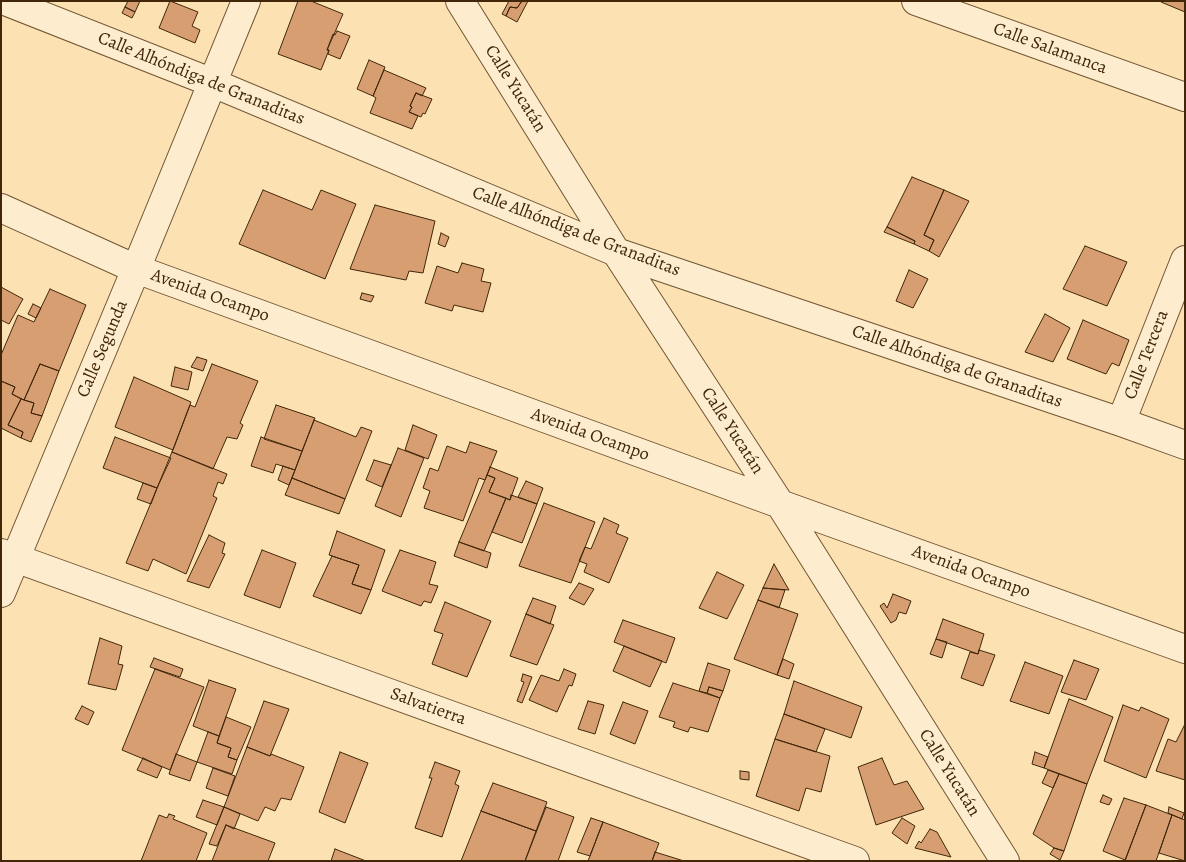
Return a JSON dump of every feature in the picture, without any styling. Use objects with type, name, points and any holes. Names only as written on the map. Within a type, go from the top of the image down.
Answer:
[{"type":"street","name":"Calle Alhóndiga de Granaditas","points":[[5,1],[213,83],[616,252],[1185,445]]},
{"type":"street","name":"Calle Segunda","points":[[1,593],[9,556],[136,269],[246,1]]},
{"type":"street","name":"Calle Yucatán","points":[[460,1],[616,252],[780,504],[1005,861]]},
{"type":"street","name":"Calle Salamanca","points":[[916,1],[1185,97]]},
{"type":"street","name":"Avenida Ocampo","points":[[1,208],[136,269],[780,504],[1185,649]]},
{"type":"street","name":"Calle Tercera","points":[[1121,422],[1185,260]]},
{"type":"street","name":"Salvatierra","points":[[9,556],[855,861]]},
{"type":"building","points":[[128,1],[140,1],[135,12],[125,7]]},
{"type":"building","points":[[170,1],[198,12],[192,26],[200,30],[195,43],[159,28]]},
{"type":"building","points":[[298,1],[311,1],[343,14],[327,50],[329,50],[321,70],[278,54]]},
{"type":"building","points":[[509,1],[522,1],[517,8],[510,7],[506,16],[502,14]]},
{"type":"building","points":[[522,1],[528,1],[517,22],[506,16],[510,7],[517,8]]},
{"type":"building","points":[[1185,1],[1185,12],[1161,2]]},
{"type":"building","points":[[125,7],[135,12],[132,18],[122,13]]},
{"type":"building","points":[[337,31],[350,36],[340,59],[328,54],[329,50],[327,50],[333,34],[335,35]]},
{"type":"building","points":[[369,60],[385,67],[373,96],[357,89]]},
{"type":"building","points":[[384,70],[426,88],[422,96],[416,93],[410,106],[412,107],[409,112],[418,116],[412,129],[370,113],[376,98],[373,96]]},
{"type":"building","points":[[416,93],[432,99],[425,114],[423,113],[421,117],[409,112]]},
{"type":"building","points":[[912,177],[944,190],[924,235],[934,240],[929,251],[914,244],[915,241],[887,227]]},
{"type":"building","points":[[263,190],[312,210],[321,190],[356,204],[325,279],[239,244]]},
{"type":"building","points":[[944,190],[969,201],[939,257],[929,251],[934,240],[924,235]]},
{"type":"building","points":[[375,205],[435,221],[423,273],[409,271],[406,280],[350,269]]},
{"type":"building","points":[[887,227],[915,241],[914,244],[884,232]]},
{"type":"building","points":[[441,233],[449,237],[445,247],[438,244]]},
{"type":"building","points":[[1085,246],[1127,262],[1107,306],[1063,289]]},
{"type":"building","points":[[462,263],[484,269],[481,281],[491,283],[483,312],[454,305],[452,311],[425,303],[437,266],[458,273]]},
{"type":"building","points":[[909,270],[928,279],[913,308],[896,301]]},
{"type":"building","points":[[1,287],[23,299],[9,324],[1,320]]},
{"type":"building","points":[[50,289],[86,305],[59,371],[40,364],[24,400],[12,394],[15,387],[1,381],[1,355],[18,315],[34,322]]},
{"type":"building","points":[[362,293],[374,296],[371,302],[360,299]]},
{"type":"building","points":[[33,304],[41,308],[36,318],[28,314]]},
{"type":"building","points":[[1045,314],[1070,328],[1053,362],[1025,352]]},
{"type":"building","points":[[1083,320],[1129,340],[1119,366],[1112,363],[1106,374],[1067,359]]},
{"type":"building","points":[[197,357],[207,360],[203,371],[191,367]]},
{"type":"building","points":[[40,364],[59,371],[42,416],[31,413],[34,403],[24,400]]},
{"type":"building","points":[[212,364],[258,381],[240,423],[243,425],[237,439],[227,437],[213,469],[172,452],[190,405],[195,407]]},
{"type":"building","points":[[175,367],[192,372],[188,390],[171,386]]},
{"type":"building","points":[[134,377],[191,402],[173,450],[115,427]]},
{"type":"building","points":[[1,381],[15,387],[12,394],[21,399],[8,425],[23,432],[21,438],[1,428]]},
{"type":"building","points":[[21,399],[34,403],[31,413],[42,416],[31,442],[21,438],[23,432],[8,425]]},
{"type":"building","points":[[276,405],[315,418],[302,451],[264,439]]},
{"type":"building","points":[[314,420],[356,437],[361,427],[372,431],[345,499],[292,478]]},
{"type":"building","points":[[413,425],[437,435],[428,459],[405,450]]},
{"type":"building","points":[[115,437],[171,458],[157,488],[103,468]]},
{"type":"building","points":[[261,437],[302,451],[295,470],[276,464],[273,473],[251,466]]},
{"type":"building","points":[[470,442],[497,451],[485,480],[479,478],[463,521],[424,508],[430,491],[423,488],[430,468],[438,471],[447,446],[466,453]]},
{"type":"building","points":[[398,448],[424,458],[401,517],[375,506]]},
{"type":"building","points":[[172,452],[227,474],[223,484],[218,482],[213,496],[217,498],[186,574],[153,559],[148,571],[126,563]]},
{"type":"building","points":[[374,460],[391,465],[382,487],[366,480]]},
{"type":"building","points":[[283,466],[295,470],[289,485],[278,480]]},
{"type":"building","points":[[490,467],[518,478],[510,500],[489,492],[495,478],[487,475]]},
{"type":"building","points":[[487,475],[495,478],[489,492],[506,498],[484,551],[459,542]]},
{"type":"building","points":[[292,478],[345,499],[339,514],[285,495]]},
{"type":"building","points":[[526,481],[543,488],[537,504],[518,497]]},
{"type":"building","points":[[143,483],[157,488],[151,504],[137,499]]},
{"type":"building","points":[[511,495],[537,504],[522,543],[492,532],[506,498],[510,500]]},
{"type":"building","points":[[544,503],[595,522],[571,583],[519,566]]},
{"type":"building","points":[[604,518],[619,525],[616,533],[628,538],[609,583],[584,572],[587,564],[579,561],[585,547],[591,549]]},
{"type":"building","points":[[337,531],[385,550],[371,590],[352,584],[359,565],[329,555]]},
{"type":"building","points":[[209,535],[225,543],[222,553],[225,554],[209,588],[187,581]]},
{"type":"building","points":[[459,542],[491,553],[487,568],[454,556]]},
{"type":"building","points":[[262,550],[296,563],[280,608],[244,595]]},
{"type":"building","points":[[400,550],[436,562],[429,584],[438,586],[431,603],[424,601],[421,606],[382,591]]},
{"type":"building","points":[[332,556],[359,565],[352,584],[371,590],[361,614],[313,596]]},
{"type":"building","points":[[774,564],[789,590],[763,588]]},
{"type":"building","points":[[717,572],[744,585],[727,619],[699,608]]},
{"type":"building","points":[[579,583],[594,589],[584,605],[569,598]]},
{"type":"building","points":[[763,588],[785,590],[779,608],[758,600]]},
{"type":"building","points":[[893,594],[911,601],[906,614],[899,612],[896,620],[891,623],[880,606],[884,603],[887,608]]},
{"type":"building","points":[[533,598],[556,606],[550,624],[526,614]]},
{"type":"building","points":[[758,600],[798,614],[777,675],[734,659]]},
{"type":"building","points":[[445,602],[491,621],[467,677],[432,664],[443,634],[434,631]]},
{"type":"building","points":[[526,614],[554,625],[537,665],[510,656]]},
{"type":"building","points":[[943,619],[984,634],[978,654],[936,639]]},
{"type":"building","points":[[623,620],[675,638],[666,663],[614,642]]},
{"type":"building","points":[[100,638],[122,646],[118,664],[123,665],[116,690],[88,684]]},
{"type":"building","points":[[936,639],[947,642],[942,658],[930,654]]},
{"type":"building","points":[[624,646],[662,661],[650,687],[613,671]]},
{"type":"building","points":[[979,650],[995,655],[983,686],[961,678],[970,652],[978,654]]},
{"type":"building","points":[[154,658],[183,669],[180,677],[150,667]]},
{"type":"building","points":[[783,659],[794,664],[789,679],[777,675]]},
{"type":"building","points":[[1074,660],[1099,669],[1086,700],[1061,692]]},
{"type":"building","points":[[1025,662],[1063,676],[1049,714],[1010,701]]},
{"type":"building","points":[[708,663],[730,670],[723,691],[709,687],[707,693],[699,691]]},
{"type":"building","points":[[155,669],[204,687],[170,770],[122,750]]},
{"type":"building","points":[[564,669],[576,674],[572,686],[569,685],[557,712],[529,700],[541,675],[559,681]]},
{"type":"building","points":[[523,674],[532,677],[522,703],[517,701],[524,682],[521,681]]},
{"type":"building","points":[[209,680],[236,689],[219,736],[193,726]]},
{"type":"building","points":[[794,681],[862,707],[851,738],[784,714]]},
{"type":"building","points":[[673,683],[720,698],[708,732],[690,727],[688,732],[673,727],[675,722],[659,717]]},
{"type":"building","points":[[709,687],[723,691],[720,698],[707,693]]},
{"type":"building","points":[[1069,699],[1113,717],[1087,784],[1044,768]]},
{"type":"building","points":[[264,701],[289,709],[270,756],[247,747]]},
{"type":"building","points":[[588,701],[604,705],[595,734],[578,729]]},
{"type":"building","points":[[623,702],[648,711],[635,744],[610,734]]},
{"type":"building","points":[[1123,705],[1139,711],[1141,707],[1169,719],[1146,778],[1104,761]]},
{"type":"building","points":[[82,706],[94,712],[88,725],[75,719]]},
{"type":"building","points":[[784,714],[825,729],[816,752],[775,739]]},
{"type":"building","points":[[226,717],[251,727],[237,760],[228,757],[231,748],[217,743]]},
{"type":"building","points":[[1185,724],[1185,780],[1156,771],[1168,739],[1176,742]]},
{"type":"building","points":[[208,732],[219,736],[217,743],[231,748],[228,757],[237,760],[232,774],[197,762]]},
{"type":"building","points":[[775,739],[830,756],[821,792],[806,788],[799,811],[756,796]]},
{"type":"building","points":[[247,747],[304,767],[291,800],[281,798],[275,811],[265,807],[258,821],[224,807]]},
{"type":"building","points":[[340,752],[368,763],[345,823],[319,812]]},
{"type":"building","points":[[1035,752],[1048,757],[1044,768],[1032,764]]},
{"type":"building","points":[[176,754],[197,762],[190,781],[169,774]]},
{"type":"building","points":[[143,758],[162,767],[157,778],[137,770]]},
{"type":"building","points":[[882,758],[894,785],[907,781],[924,809],[876,825],[858,767]]},
{"type":"building","points":[[435,762],[460,771],[455,784],[459,786],[442,837],[415,828],[432,778],[429,778]]},
{"type":"building","points":[[213,768],[235,776],[228,796],[206,788]]},
{"type":"building","points":[[1048,770],[1059,774],[1053,788],[1042,783]]},
{"type":"building","points":[[740,771],[749,772],[749,780],[740,779]]},
{"type":"building","points":[[1059,774],[1087,784],[1064,851],[1054,848],[1033,834]]},
{"type":"building","points":[[493,783],[547,802],[536,831],[481,811]]},
{"type":"building","points":[[1103,795],[1112,799],[1109,805],[1100,802]]},
{"type":"building","points":[[1124,798],[1146,805],[1125,860],[1103,851]]},
{"type":"building","points":[[203,800],[224,807],[217,825],[196,817]]},
{"type":"building","points":[[1146,805],[1172,815],[1156,861],[1125,861]]},
{"type":"building","points":[[224,807],[240,814],[234,829],[226,825],[217,846],[209,844]]},
{"type":"building","points":[[546,807],[574,817],[558,861],[525,861]]},
{"type":"building","points":[[1169,807],[1184,813],[1182,819],[1168,813]]},
{"type":"building","points":[[481,811],[536,831],[525,861],[461,861]]},
{"type":"building","points":[[169,814],[175,816],[173,819],[207,833],[196,861],[141,861],[159,815],[167,818]]},
{"type":"building","points":[[1172,815],[1185,820],[1185,861],[1159,853]]},
{"type":"building","points":[[591,818],[603,822],[590,856],[577,852]]},
{"type":"building","points":[[902,818],[915,826],[907,844],[892,833]]},
{"type":"building","points":[[603,822],[659,843],[652,861],[588,861]]},
{"type":"building","points":[[226,825],[275,843],[268,861],[212,861]]},
{"type":"building","points":[[930,829],[937,832],[951,857],[915,848],[919,841],[921,843]]},
{"type":"building","points":[[1054,848],[1064,851],[1060,860],[1050,854]]},
{"type":"building","points":[[335,849],[366,861],[331,861]]},
{"type":"building","points":[[655,852],[684,861],[652,861]]}]
